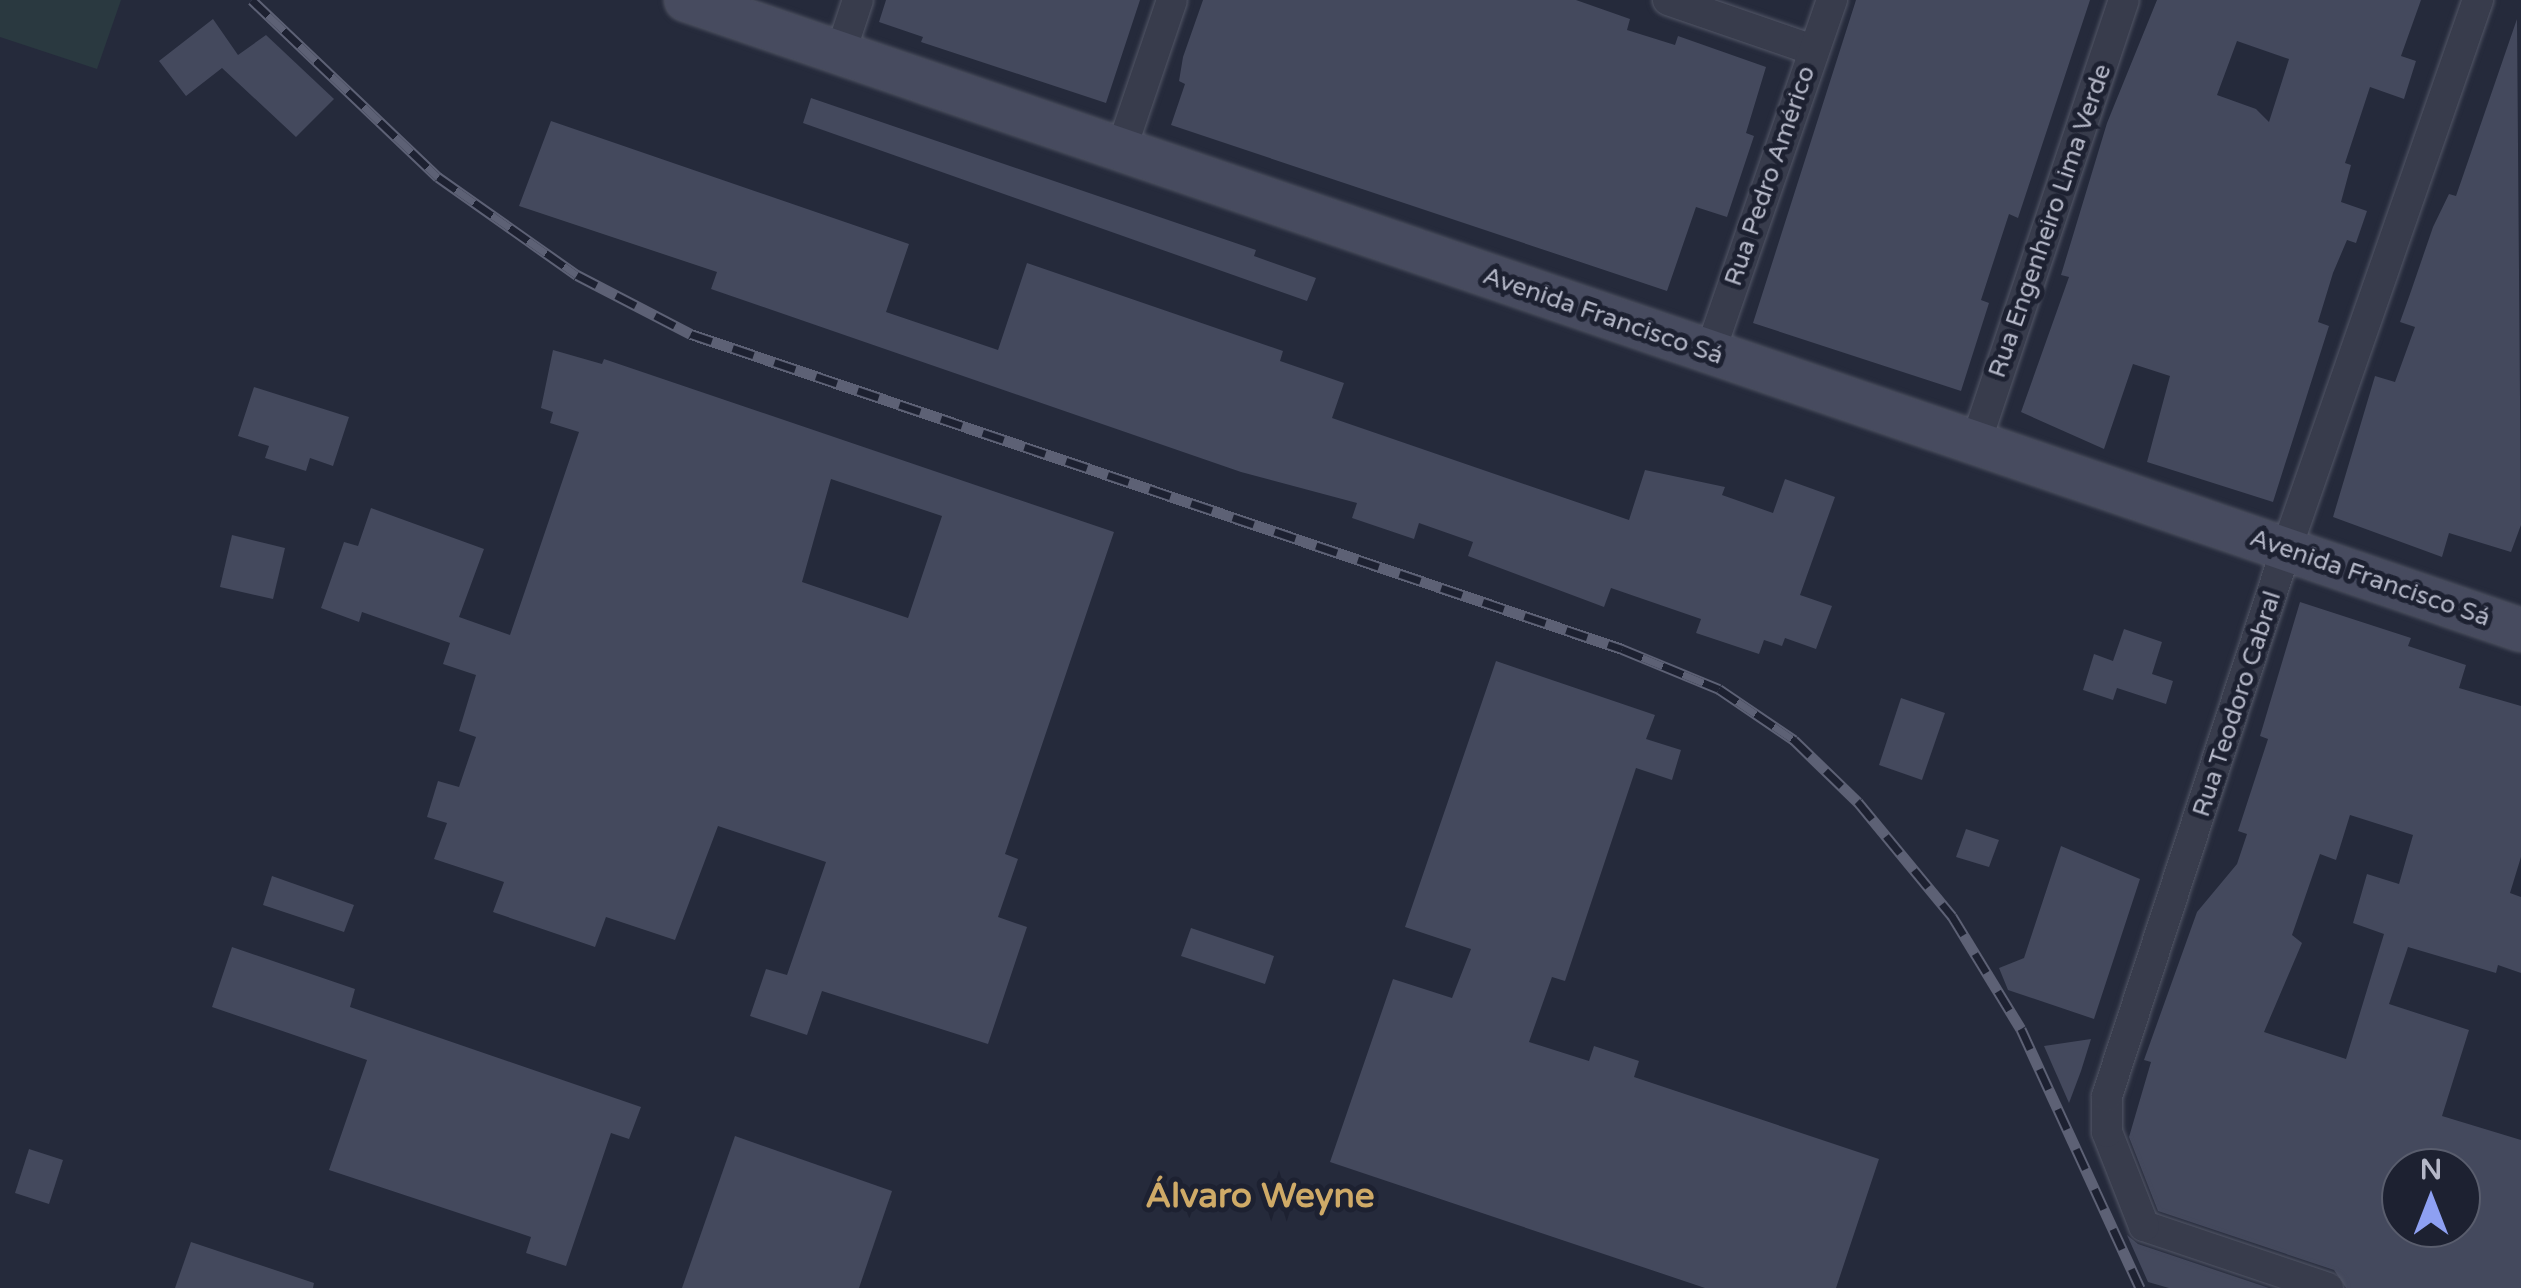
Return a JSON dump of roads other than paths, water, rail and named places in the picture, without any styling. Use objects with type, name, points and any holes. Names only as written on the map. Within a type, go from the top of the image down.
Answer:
[{"type":"main road","name":"Avenida Francisco Sá","points":[[686,0],[2521,630]]},
{"type":"street","points":[[841,51],[858,0]]},
{"type":"street","points":[[1121,150],[1172,0]]},
{"type":"street","points":[[1668,0],[1813,50]]},
{"type":"street","name":"Rua Pedro Américo","points":[[1710,352],[1832,0]]},
{"type":"street","name":"Rua Engenheiro Lima Verde","points":[[1976,442],[2124,0]]},
{"type":"street","name":"Rua Teodoro Cabral","points":[[2328,1288],[2144,1226],[2106,1132],[2107,1096],[2286,550],[2478,0]]},
{"type":"railway","points":[[252,0],[438,177],[577,275],[691,334],[1622,649],[1719,689],[1794,740],[1858,802],[1952,916],[2021,1029],[2140,1288]]},
{"type":"district","name":"Álvaro Weyne","points":[[1260,1196]]}]
